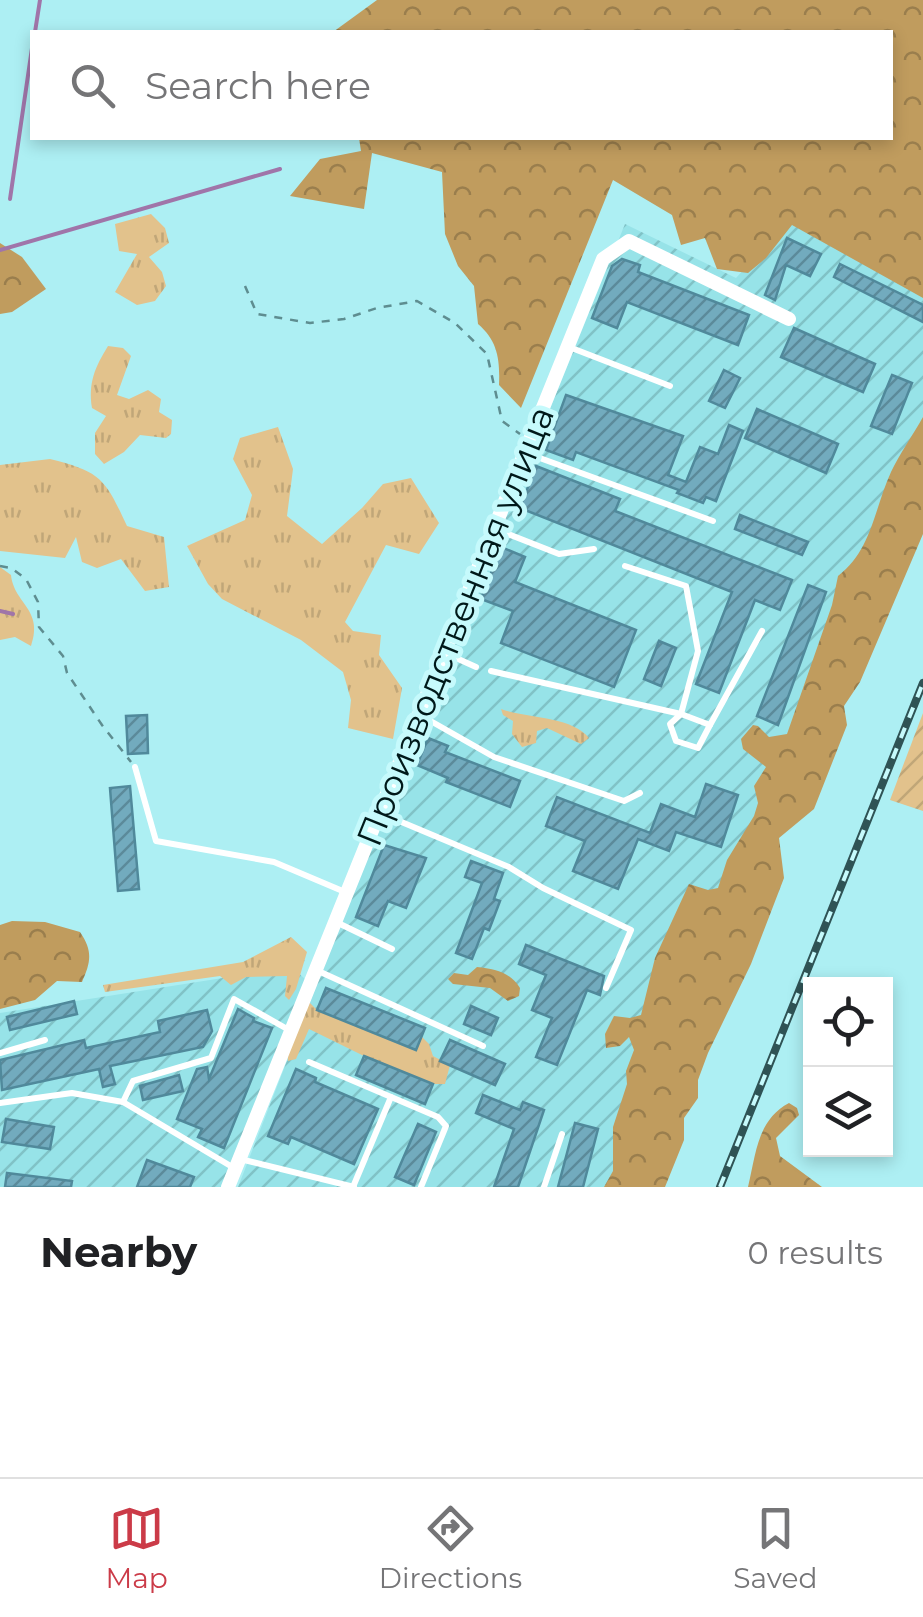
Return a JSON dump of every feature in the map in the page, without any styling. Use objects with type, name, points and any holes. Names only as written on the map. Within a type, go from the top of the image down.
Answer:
[{"type":"street","name":"Производственная улица","points":[[228,1187],[603,259],[629,241],[789,319]]},
{"type":"lane","points":[[568,346],[670,386]]},
{"type":"lane","points":[[527,447],[713,521]]},
{"type":"lane","points":[[494,529],[559,554],[594,549]]},
{"type":"lane","points":[[625,566],[686,586],[698,650],[680,714],[670,724],[676,741],[698,748],[762,630]]},
{"type":"lane","points":[[444,652],[476,668]]},
{"type":"lane","points":[[491,671],[680,714],[710,725]]},
{"type":"lane","points":[[419,714],[494,757],[624,802],[640,793]]},
{"type":"lane","points":[[135,767],[156,840],[274,862],[346,892]]},
{"type":"lane","points":[[379,812],[509,867],[543,888],[631,930],[606,988]]},
{"type":"lane","points":[[335,922],[392,949]]},
{"type":"lane","points":[[315,970],[483,1046]]},
{"type":"lane","points":[[123,1102],[133,1082],[210,1058],[234,999],[290,1031]]},
{"type":"lane","points":[[0,1054],[45,1040]]},
{"type":"lane","points":[[309,1062],[438,1117],[446,1126],[421,1187]]},
{"type":"lane","points":[[0,1102],[72,1093],[123,1102],[237,1164],[354,1187],[391,1097]]},
{"type":"lane","points":[[544,1187],[562,1134]]},
{"type":"path","points":[[246,286],[257,314],[310,323],[417,302],[455,324],[487,354],[502,421],[527,447]]},
{"type":"path","points":[[0,566],[11,568],[26,579],[38,602],[40,628],[62,656],[67,673],[102,726],[135,767]]},
{"type":"shaded area","points":[[792,216],[923,282],[923,460],[638,1187],[238,1187],[625,224],[736,278]]},
{"type":"shaded area","points":[[292,967],[306,980],[221,1187],[0,1187],[0,1013]]},
{"type":"green space","points":[[377,0],[923,0],[923,298],[792,225],[766,258],[748,273],[717,269],[705,238],[681,245],[672,215],[613,180],[521,408],[499,385],[496,352],[490,337],[478,324],[474,286],[458,266],[445,234],[442,172],[372,153],[364,209],[290,196],[320,159],[361,151],[359,140],[893,140],[893,30],[336,30]]},
{"type":"green space","points":[[151,214],[165,228],[169,243],[149,257],[162,272],[166,286],[155,301],[137,305],[115,292],[137,254],[119,251],[115,224]]},
{"type":"green space","points":[[0,243],[22,257],[46,289],[12,312],[0,314]]},
{"type":"green space","points":[[108,346],[123,348],[131,356],[117,395],[129,399],[148,390],[161,399],[159,412],[172,420],[171,434],[166,438],[140,435],[124,452],[104,464],[95,454],[95,433],[106,416],[92,408],[91,391],[96,368]]},
{"type":"green space","points":[[923,417],[923,534],[860,682],[844,706],[847,725],[814,809],[779,838],[784,878],[751,964],[708,1053],[698,1080],[698,1098],[684,1118],[684,1140],[665,1187],[604,1187],[613,1171],[613,1127],[634,1050],[629,1037],[620,1046],[606,1048],[605,1034],[614,1016],[641,1015],[655,958],[689,884],[708,890],[718,888],[727,860],[754,816],[758,803],[754,786],[766,767],[743,749],[741,739],[753,725],[769,737],[787,734],[832,605],[838,576],[865,541],[891,472]]},
{"type":"green space","points":[[278,427],[293,469],[287,516],[322,544],[383,484],[411,478],[439,523],[419,554],[386,545],[345,622],[353,631],[381,635],[379,655],[402,688],[393,739],[348,728],[351,700],[343,672],[301,640],[222,599],[208,584],[187,546],[245,520],[252,495],[233,459],[240,438]]},
{"type":"green space","points":[[50,459],[81,468],[100,480],[127,526],[164,537],[169,587],[145,591],[121,559],[97,568],[82,562],[76,537],[65,558],[0,551],[0,465]]},
{"type":"green space","points":[[0,567],[11,575],[31,615],[31,646],[15,637],[0,640]]},
{"type":"green space","points":[[501,709],[572,725],[589,738],[581,744],[547,728],[537,731],[536,743],[522,747],[512,734],[513,721]]},
{"type":"green space","points":[[923,713],[923,811],[890,800]]},
{"type":"green space","points":[[12,921],[45,922],[80,932],[89,957],[82,982],[57,981],[35,1000],[0,1009],[0,925]]},
{"type":"green space","points":[[291,937],[307,952],[289,1000],[285,996],[287,976],[246,977],[231,985],[220,976],[105,992],[103,985],[243,962]]},
{"type":"green space","points":[[477,967],[507,975],[520,988],[519,996],[508,1001],[490,988],[453,984],[448,979],[454,973],[468,975]]},
{"type":"green space","points":[[309,1002],[317,1010],[415,1049],[421,1036],[433,1056],[450,1065],[445,1084],[433,1084],[309,1029],[296,1059],[288,1061],[287,1051]]},
{"type":"green space","points":[[789,1103],[799,1115],[776,1138],[780,1156],[822,1187],[748,1187],[764,1128]]},
{"type":"building","points":[[787,238],[821,254],[810,276],[786,265],[775,300],[765,295]]},
{"type":"building","points":[[622,259],[640,265],[638,272],[749,315],[738,345],[627,302],[617,328],[592,318],[612,266]]},
{"type":"building","points":[[840,264],[923,305],[923,322],[834,277]]},
{"type":"building","points":[[794,328],[875,364],[863,392],[781,357]]},
{"type":"building","points":[[724,370],[740,378],[725,408],[709,401]]},
{"type":"building","points":[[892,375],[912,383],[892,434],[871,426]]},
{"type":"building","points":[[566,395],[683,436],[668,475],[686,482],[700,447],[718,454],[729,425],[743,431],[716,501],[706,497],[703,503],[677,493],[679,490],[576,452],[573,460],[546,450]]},
{"type":"building","points":[[757,409],[838,444],[826,473],[745,438]]},
{"type":"building","points":[[536,466],[620,499],[615,511],[792,580],[780,610],[755,600],[719,693],[696,684],[732,592],[520,508]]},
{"type":"building","points":[[740,515],[808,542],[802,555],[735,529]]},
{"type":"building","points":[[501,547],[525,557],[515,582],[636,630],[614,687],[501,643],[513,611],[481,599]]},
{"type":"building","points":[[808,585],[826,592],[778,725],[757,716]]},
{"type":"building","points":[[659,641],[676,648],[661,686],[644,679]]},
{"type":"building","points":[[147,715],[148,753],[128,754],[126,716]]},
{"type":"building","points":[[428,738],[448,746],[445,752],[520,781],[510,807],[446,782],[448,778],[417,765]]},
{"type":"building","points":[[706,784],[738,795],[721,847],[676,832],[669,851],[638,839],[618,889],[573,871],[585,841],[546,826],[557,797],[650,833],[661,804],[695,817]]},
{"type":"building","points":[[130,786],[139,889],[118,891],[110,788]]},
{"type":"building","points":[[384,845],[426,858],[406,908],[388,901],[378,926],[356,917]]},
{"type":"building","points":[[471,861],[503,873],[494,899],[500,901],[472,959],[456,953],[482,883],[465,877]]},
{"type":"building","points":[[526,945],[604,976],[600,995],[587,990],[557,1065],[536,1057],[552,1018],[532,1010],[546,975],[519,964]]},
{"type":"building","points":[[326,988],[425,1028],[416,1050],[317,1010]]},
{"type":"building","points":[[74,1001],[77,1014],[10,1030],[7,1017]]},
{"type":"building","points":[[471,1006],[498,1018],[491,1035],[464,1024]]},
{"type":"building","points":[[238,1009],[253,1021],[272,1028],[224,1148],[198,1137],[202,1129],[177,1119],[197,1069],[207,1067],[209,1079]]},
{"type":"building","points":[[207,1010],[212,1031],[203,1047],[110,1066],[115,1084],[103,1087],[99,1069],[2,1090],[0,1060],[84,1040],[86,1048],[160,1032],[158,1021]]},
{"type":"building","points":[[450,1040],[505,1064],[495,1085],[440,1061]]},
{"type":"building","points":[[364,1056],[433,1084],[425,1104],[356,1075]]},
{"type":"building","points":[[296,1069],[316,1078],[315,1082],[378,1109],[354,1164],[291,1137],[288,1144],[268,1136]]},
{"type":"building","points":[[179,1075],[183,1091],[143,1100],[140,1086]]},
{"type":"building","points":[[483,1095],[520,1110],[523,1102],[544,1110],[518,1187],[494,1187],[514,1129],[476,1113]]},
{"type":"building","points":[[6,1119],[54,1127],[50,1149],[2,1142]]},
{"type":"building","points":[[575,1123],[598,1129],[583,1187],[558,1187]]},
{"type":"building","points":[[418,1124],[436,1132],[414,1185],[395,1177]]},
{"type":"building","points":[[147,1160],[194,1177],[190,1187],[137,1187]]},
{"type":"building","points":[[7,1173],[72,1181],[71,1187],[5,1187]]},
{"type":"waterway","points":[[35,30],[40,0]]},
{"type":"waterway","points":[[10,199],[30,62]]},
{"type":"waterway","points":[[0,250],[280,169]]},
{"type":"waterway","points":[[0,611],[13,614]]},
{"type":"railway","points":[[720,1187],[923,683]]}]
